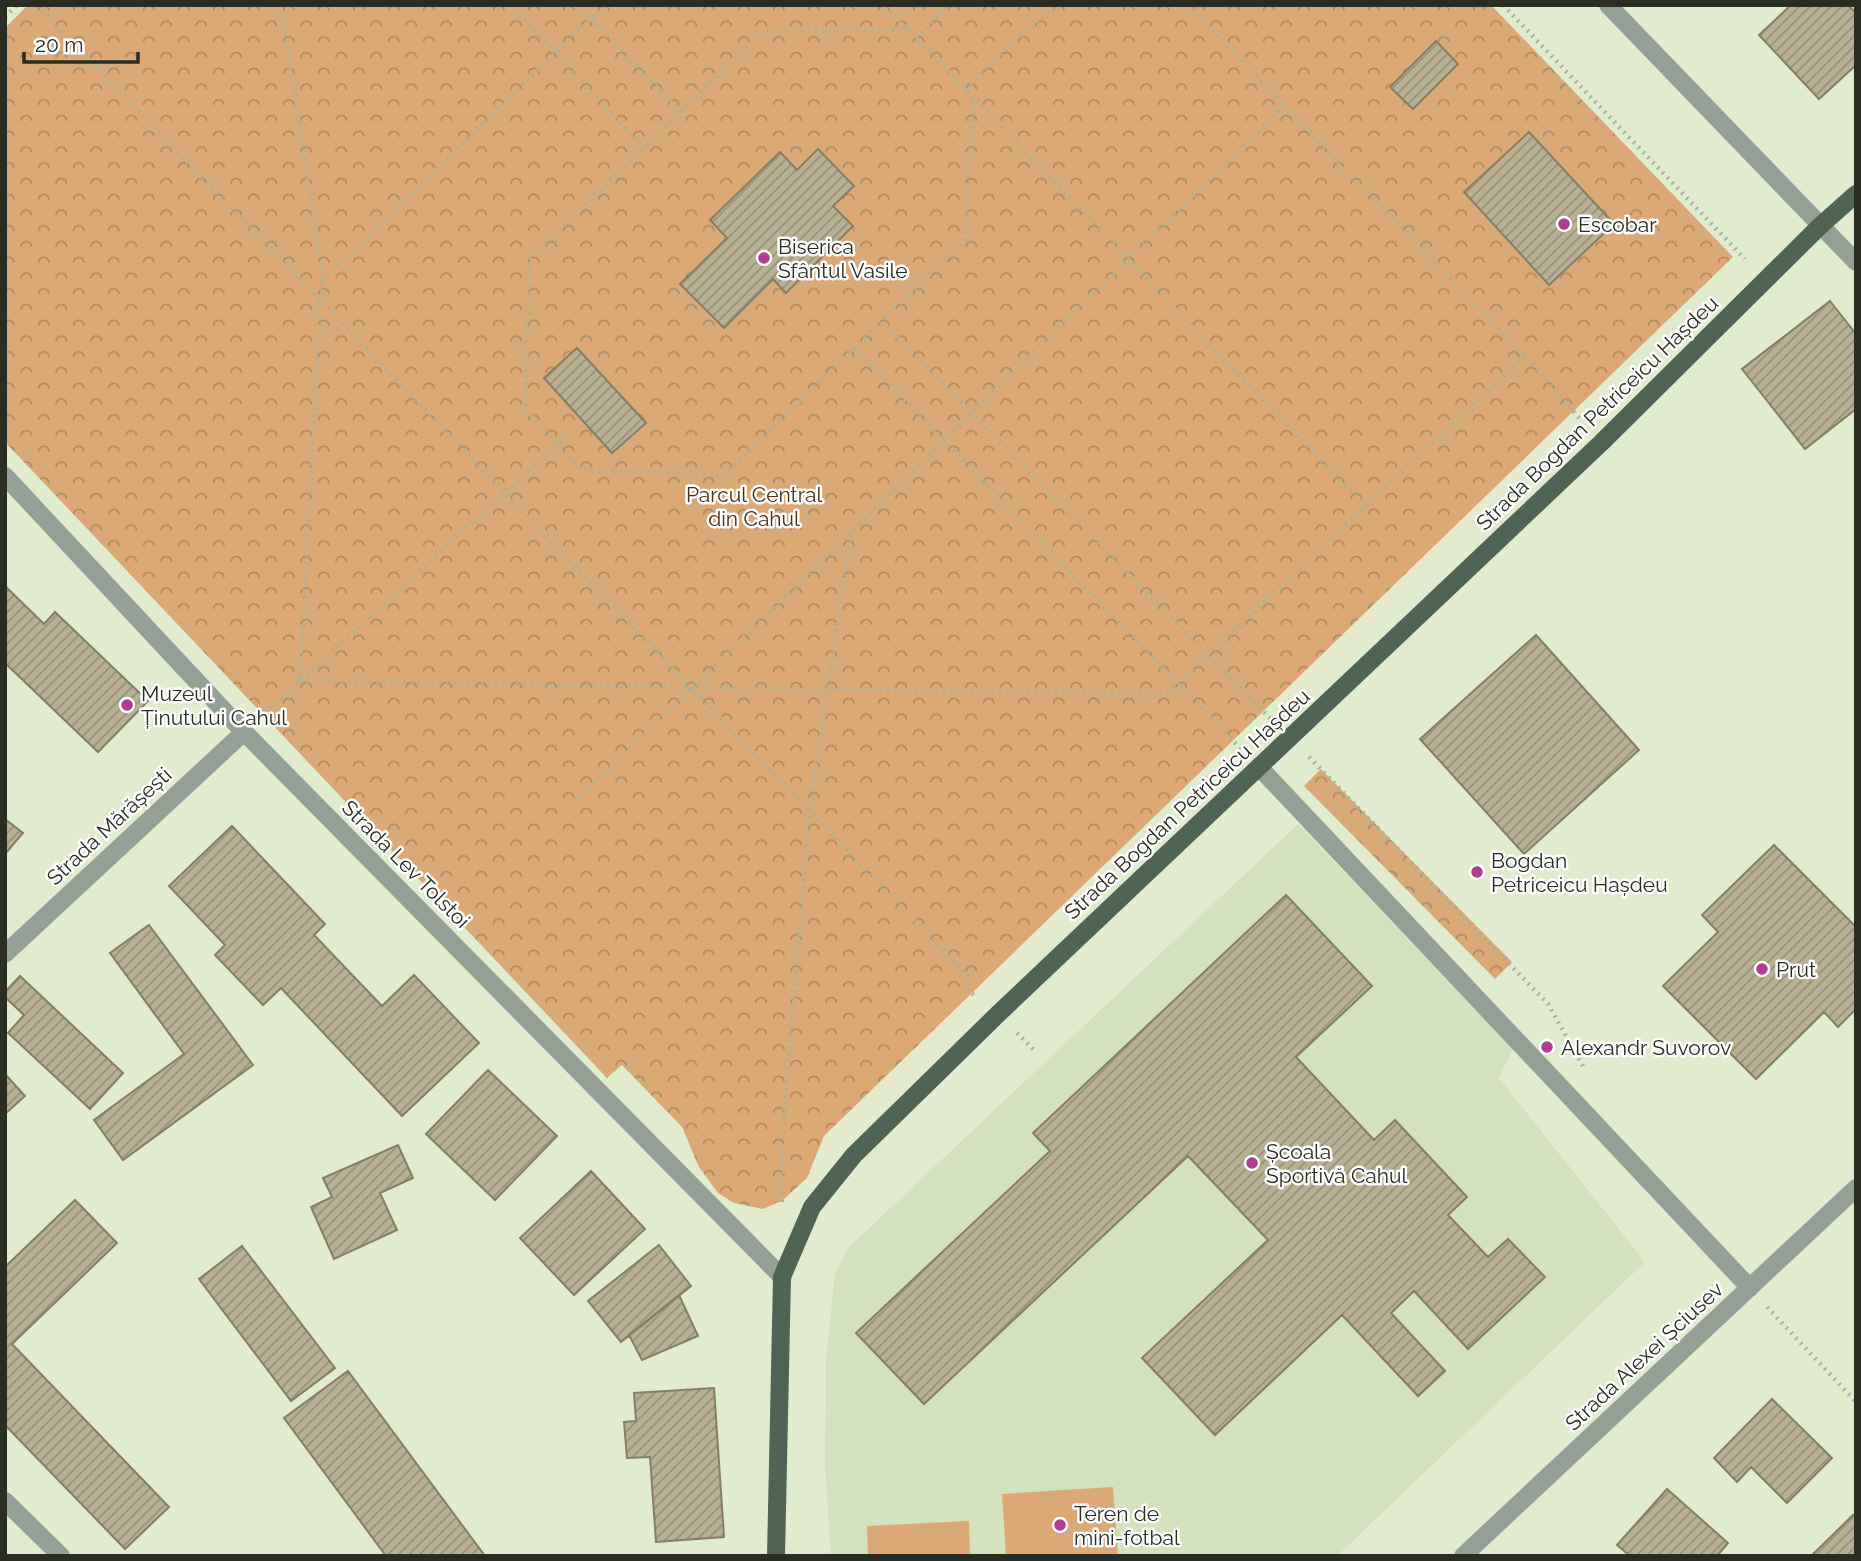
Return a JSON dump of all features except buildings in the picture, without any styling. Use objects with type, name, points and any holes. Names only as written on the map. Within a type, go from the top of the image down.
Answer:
[{"type":"main road","name":"Strada Bogdan Petriceicu Hașdeu","points":[[776,1556],[782,1278],[812,1207],[854,1155],[998,1014],[1601,443],[1820,226],[1856,194]]},
{"type":"street","points":[[1608,5],[1856,262]]},
{"type":"street","name":"Strada Lev Tolstoi","points":[[5,476],[244,732],[782,1278]]},
{"type":"street","name":"Strada Mărășești","points":[[5,954],[244,732]]},
{"type":"street","points":[[1259,767],[1750,1289]]},
{"type":"street","name":"Strada Alexei Șciusev","points":[[1463,1556],[1856,1188]]},
{"type":"street","points":[[5,1501],[61,1556]]},
{"type":"path","points":[[5,17],[17,5]]},
{"type":"path","points":[[37,5],[970,976],[968,990],[998,1014],[1036,1052]]},
{"type":"path","points":[[281,5],[322,269],[300,681]]},
{"type":"path","points":[[510,5],[644,147]]},
{"type":"path","points":[[577,5],[681,111]]},
{"type":"path","points":[[321,281],[604,5]]},
{"type":"path","points":[[885,5],[1365,506]]},
{"type":"path","points":[[916,38],[950,5]]},
{"type":"path","points":[[1188,5],[1525,356],[1601,443]]},
{"type":"path","points":[[1503,5],[1746,258],[1737,267]]},
{"type":"path","points":[[965,89],[1053,6]]},
{"type":"path","points":[[908,30],[763,31],[530,258],[525,409],[582,470],[724,475],[965,240],[973,98]]},
{"type":"path","points":[[574,804],[1284,106]]},
{"type":"path","points":[[882,322],[1548,1004],[1588,1076]]},
{"type":"path","points":[[856,349],[1259,767]]},
{"type":"path","points":[[300,681],[1166,694],[1525,356]]},
{"type":"path","points":[[244,732],[566,436]]},
{"type":"path","points":[[782,1208],[782,1138],[810,809],[851,531]]},
{"type":"path","points":[[1750,1289],[1856,1402]]},
{"type":"shaded area","name":"Școala Sportivă Cahul","points":[[1298,824],[1513,1049],[1499,1078],[1645,1262],[1337,1556],[831,1556],[825,1464],[826,1360],[835,1273],[848,1248]]},
{"type":"green space","name":"Parcul Central din Cahul","points":[[28,5],[1491,5],[1733,257],[824,1136],[807,1178],[783,1200],[763,1209],[734,1203],[718,1193],[699,1167],[682,1127],[622,1065],[607,1078],[5,442],[5,28]]},
{"type":"green space","points":[[1321,769],[1512,962],[1495,979],[1304,786]]},
{"type":"green space","name":"Teren de mini-fotbal","points":[[1113,1487],[1118,1556],[1006,1556],[1002,1494]]},
{"type":"green space","points":[[969,1521],[970,1556],[868,1556],[867,1526]]},
{"type":"place","name":"Escobar","points":[[1564,224]]},
{"type":"place","name":"Biserica Sfântul Vasile","points":[[764,258]]},
{"type":"place","name":"Muzeul Ținutului Cahul","points":[[127,705]]},
{"type":"place","name":"Bogdan Petriceicu Hașdeu","points":[[1477,872]]},
{"type":"place","name":"Prut","points":[[1762,969]]},
{"type":"place","name":"Alexandr Suvorov","points":[[1547,1047]]},
{"type":"place","name":"Școala Sportivă Cahul","points":[[1252,1163]]},
{"type":"place","name":"Teren de mini-fotbal","points":[[1060,1525]]}]
